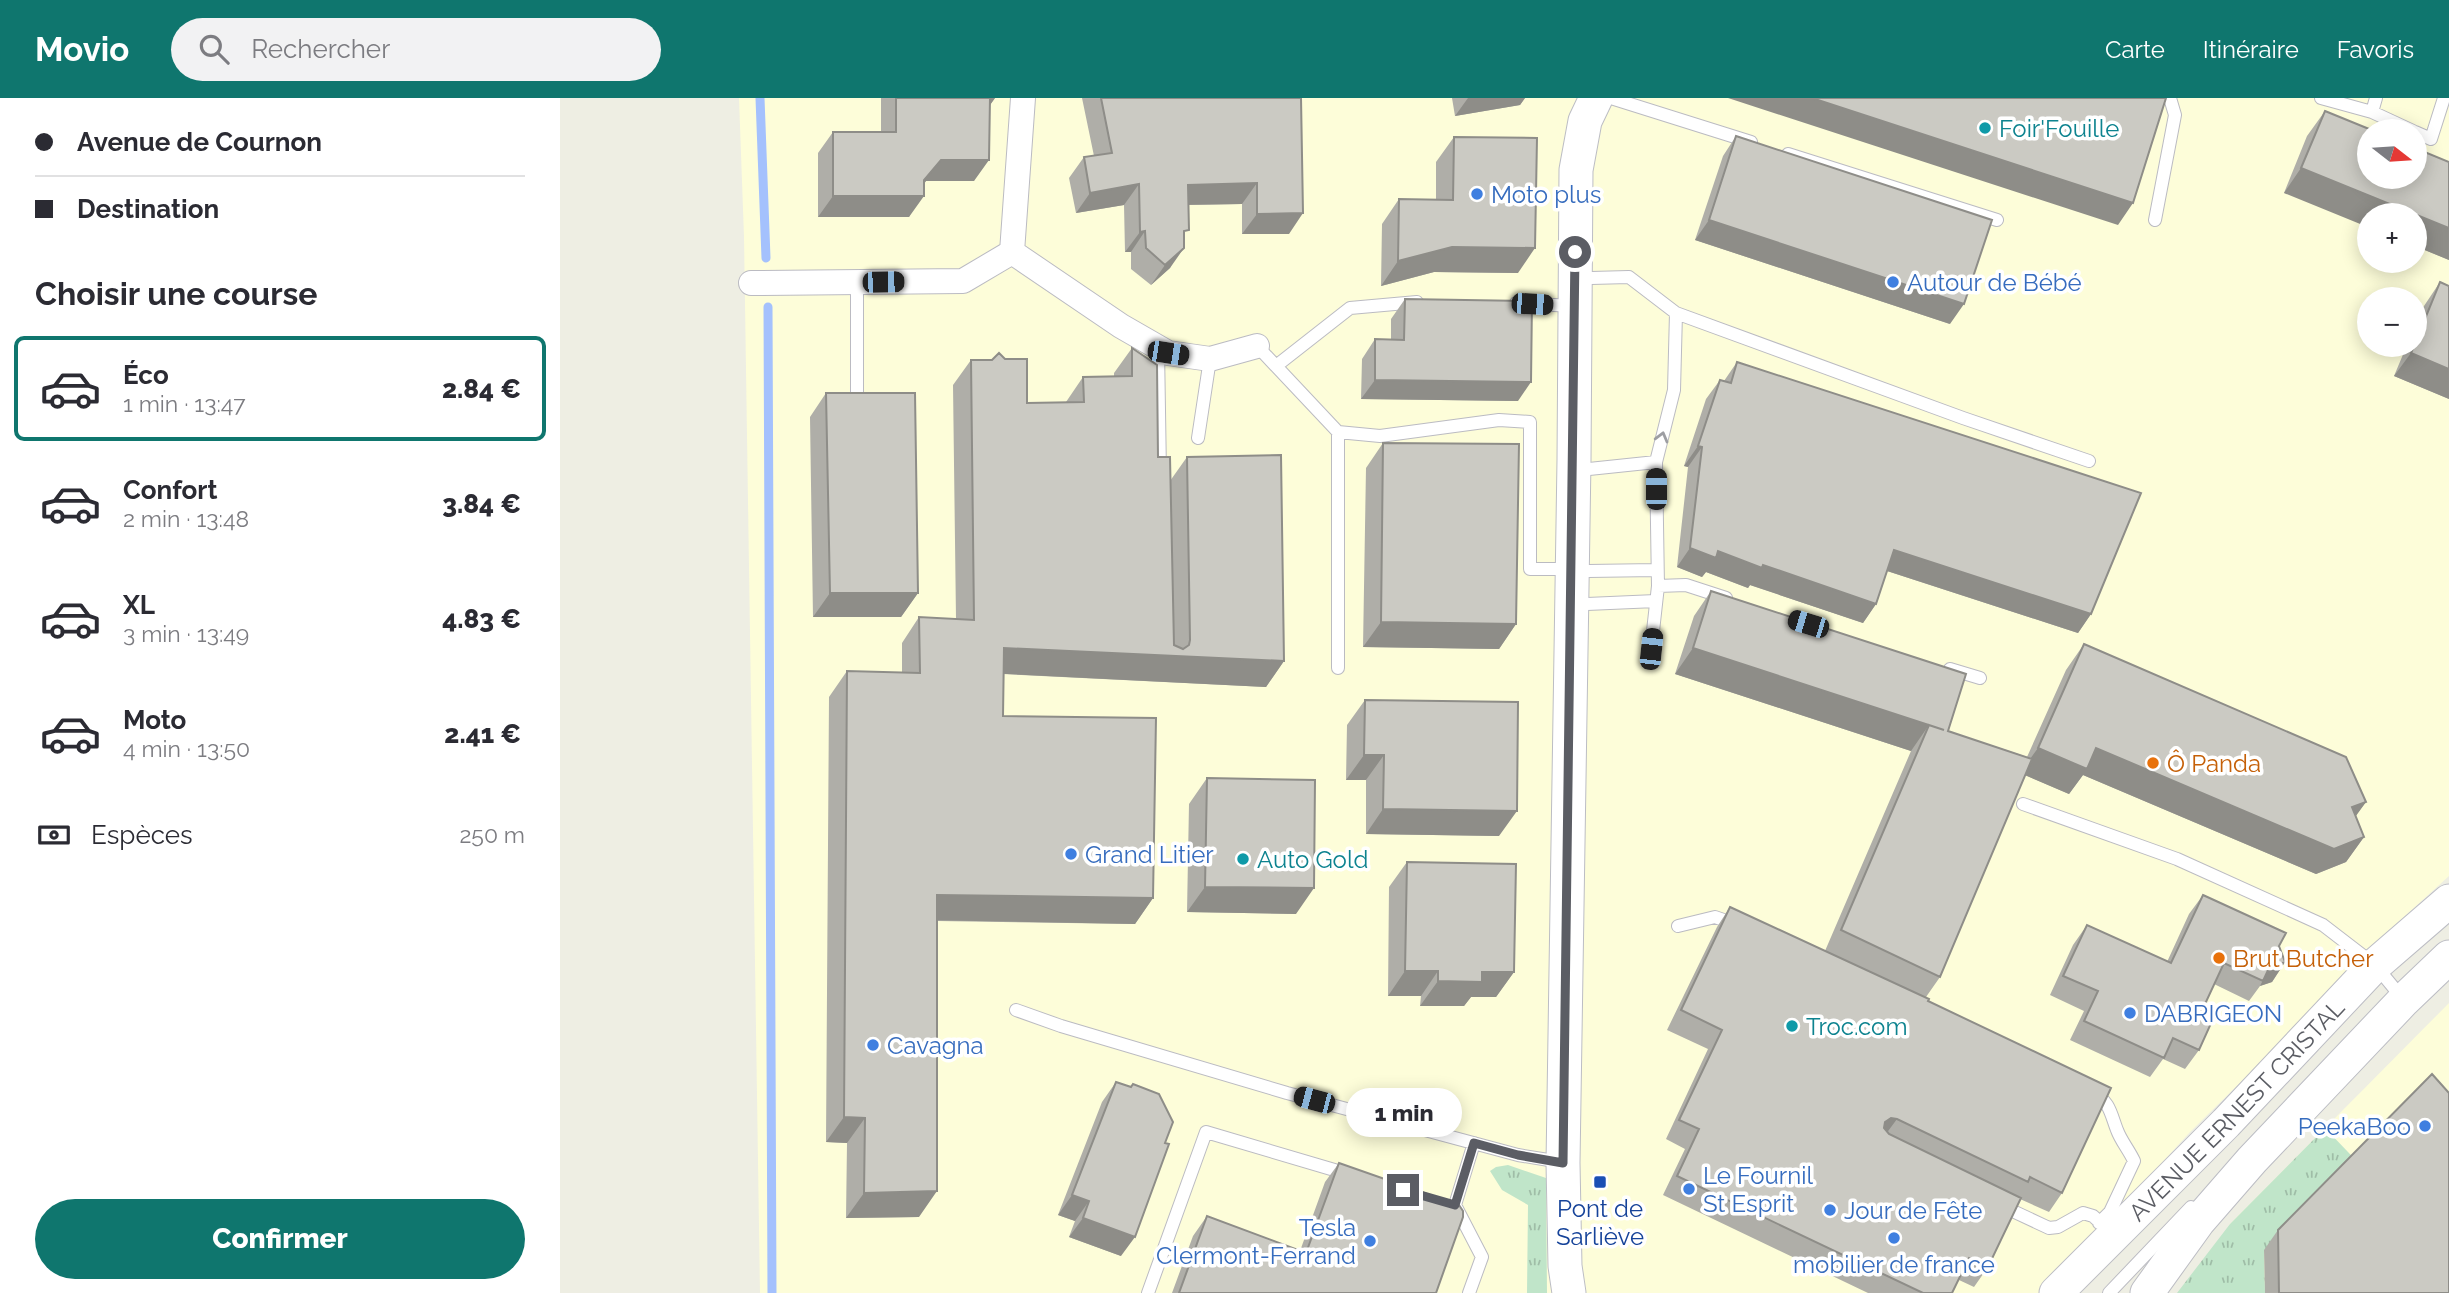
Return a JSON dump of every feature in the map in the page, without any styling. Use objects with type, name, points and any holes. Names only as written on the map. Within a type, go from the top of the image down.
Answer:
[{"type":"main road","points":[[1584,1293],[1577,1264],[1571,1164],[1583,292],[1597,98]]},
{"type":"main road","points":[[1569,1293],[1565,1266],[1571,1164],[1587,604],[1580,570],[1588,469],[1583,292]]},
{"type":"main road","name":"AVENUE ERNEST CRISTAL","points":[[2056,1293],[2107,1229],[2226,1123],[2375,965],[2449,901]]},
{"type":"main road","name":"AVENUE ERNEST CRISTAL","points":[[2147,1293],[2198,1222],[2400,995],[2436,960]]},
{"type":"street","points":[[1012,253],[1023,98]]},
{"type":"street","points":[[751,283],[963,281],[1012,253]]},
{"type":"street","points":[[1012,253],[1121,326],[1168,353],[1210,359],[1256,346]]},
{"type":"lane","points":[[1611,98],[1761,145]]},
{"type":"lane","points":[[2155,220],[2175,115],[2170,98]]},
{"type":"lane","points":[[2321,98],[2372,112],[2387,119]]},
{"type":"lane","points":[[2372,112],[2376,98]]},
{"type":"lane","points":[[2427,137],[2431,139],[2444,98]]},
{"type":"lane","points":[[1775,149],[1997,220]]},
{"type":"lane","points":[[1505,302],[1583,292],[1629,277],[1676,313],[1963,418],[2090,461]]},
{"type":"lane","points":[[856,282],[856,400]]},
{"type":"lane","points":[[1276,366],[1350,308],[1424,302]]},
{"type":"lane","points":[[1651,649],[1658,586],[1656,462],[1674,390],[1676,313]]},
{"type":"lane","points":[[1256,346],[1338,432],[1380,436],[1499,420],[1530,422],[1530,569],[1656,570]]},
{"type":"lane","points":[[1158,347],[1161,485]]},
{"type":"lane","points":[[1198,438],[1210,359]]},
{"type":"lane","points":[[1338,432],[1338,668]]},
{"type":"lane","points":[[1588,469],[1656,462]]},
{"type":"lane","points":[[1658,586],[1686,585],[1737,601]]},
{"type":"lane","points":[[1587,604],[1656,601]]},
{"type":"lane","points":[[1942,666],[1980,678]]},
{"type":"lane","points":[[2023,804],[2177,859],[2323,925],[2375,965],[2400,995],[2224,1172]]},
{"type":"lane","points":[[1678,926],[1715,917],[1753,932]]},
{"type":"lane","points":[[1016,1010],[1061,1026],[1287,1093],[1518,1155],[1571,1164]]},
{"type":"lane","points":[[2086,1090],[2099,1096],[2109,1107],[2118,1133],[2134,1161],[2110,1212],[2107,1229]]},
{"type":"lane","points":[[1148,1293],[1206,1132],[1364,1178]]},
{"type":"lane","points":[[1469,1293],[1482,1257],[1449,1203],[1474,1143]]},
{"type":"lane","points":[[1988,1199],[2049,1228],[2058,1227],[2083,1213],[2093,1216],[2107,1229]]},
{"type":"lane","points":[[2109,1293],[2196,1202]]},
{"type":"shaded area","points":[[739,98],[2449,98],[2449,876],[2373,945],[2331,993],[2190,1132],[2043,1293],[760,1293],[744,237]]},
{"type":"shaded area","points":[[2449,1003],[2449,1293],[2210,1293],[2230,1224]]},
{"type":"green space","points":[[2325,1128],[2416,1223],[2264,1250],[2265,1293],[2177,1293],[2230,1224]]},
{"type":"green space","points":[[1508,1165],[1546,1178],[1547,1293],[1527,1293],[1528,1205],[1502,1190],[1490,1171]]},
{"type":"building","points":[[896,98],[990,98],[989,160],[941,160],[924,180],[924,196],[833,196],[833,132],[896,132]]},
{"type":"building","points":[[1101,98],[1301,98],[1303,213],[1257,214],[1257,183],[1188,185],[1189,230],[1184,231],[1184,248],[1165,265],[1146,248],[1145,231],[1140,232],[1139,184],[1090,193],[1084,157],[1112,153]]},
{"type":"building","points":[[1812,98],[2166,98],[2133,203]]},
{"type":"building","points":[[2325,111],[2357,124],[2357,189],[2427,189],[2427,153],[2449,162],[2449,228],[2427,219],[2427,203],[2387,203],[2301,168]]},
{"type":"building","name":"Autour de Bébé","points":[[1736,136],[1992,220],[1964,304],[1709,220]]},
{"type":"building","name":"Moto plus","points":[[1454,137],[1537,138],[1535,248],[1452,247],[1398,261],[1399,199],[1453,200]]},
{"type":"building","points":[[2440,282],[2449,286],[2449,369],[2420,357],[2427,357],[2427,314]]},
{"type":"building","points":[[1405,299],[1532,301],[1531,382],[1375,380],[1375,339],[1404,340]]},
{"type":"building","points":[[1132,348],[1157,365],[1158,457],[1170,457],[1174,645],[1183,649],[1189,645],[1190,640],[1187,457],[1281,455],[1284,661],[1004,648],[1003,716],[1156,718],[1153,898],[937,895],[937,1191],[864,1193],[865,1118],[844,1117],[847,671],[920,673],[919,617],[974,620],[971,360],[992,360],[999,353],[1005,359],[1027,359],[1027,403],[1084,402],[1083,377],[1132,376]]},
{"type":"building","points":[[1737,362],[2141,493],[2091,614],[1894,550],[1876,604],[1763,565],[1762,568],[1718,551],[1716,558],[1690,548],[1702,447],[1698,446],[1720,380],[1731,383]]},
{"type":"building","points":[[826,393],[915,393],[918,593],[830,593]]},
{"type":"building","points":[[1383,443],[1519,444],[1516,624],[1381,622]]},
{"type":"building","points":[[1711,591],[1966,674],[1948,731],[2032,759],[1940,977],[1841,930],[1929,725],[1693,648]]},
{"type":"building","name":"Ô Panda","points":[[2084,644],[2346,757],[2366,802],[2352,807],[2364,837],[2334,849],[2096,748],[2087,769],[2038,748]]},
{"type":"building","points":[[1365,700],[1518,702],[1517,811],[1383,809],[1384,755],[1364,755]]},
{"type":"building","name":"Auto Gold","points":[[1207,778],[1315,780],[1314,888],[1205,887]]},
{"type":"building","points":[[1407,862],[1516,864],[1514,972],[1482,972],[1482,982],[1438,981],[1438,971],[1405,971]]},
{"type":"building","points":[[2203,895],[2286,933],[2279,946],[2285,962],[2269,968],[2263,981],[2224,963],[2205,1004],[2217,1010],[2199,1050],[2173,1038],[2164,1058],[2084,1021],[2098,991],[2063,976],[2087,925],[2171,963]]},
{"type":"building","points":[[1730,907],[1929,999],[1928,1001],[2111,1088],[2062,1193],[2030,1177],[2028,1182],[1897,1119],[1891,1118],[1885,1122],[1884,1128],[1889,1134],[2021,1198],[1988,1267],[1969,1258],[1952,1293],[1923,1293],[1677,1176],[1699,1129],[1679,1120],[1722,1030],[1681,1010]]},
{"type":"building","points":[[2432,1074],[2449,1093],[2449,1293],[2279,1293],[2278,1230]]},
{"type":"building","points":[[1116,1082],[1131,1087],[1133,1084],[1159,1094],[1173,1122],[1165,1143],[1169,1144],[1135,1237],[1083,1218],[1089,1201],[1072,1195]]},
{"type":"building","name":"Tesla Clermont-Ferrand","points":[[1339,1163],[1459,1205],[1463,1217],[1436,1293],[1179,1293],[1207,1216],[1306,1253]]},
{"type":"waterway","points":[[760,98],[766,258]]},
{"type":"waterway","points":[[768,307],[772,1293]]},
{"type":"place","name":"Foir'Fouille","points":[[1985,128]]},
{"type":"place","name":"Moto plus","points":[[1477,194]]},
{"type":"place","name":"Autour de Bébé","points":[[1893,282]]},
{"type":"place","name":"Ô Panda","points":[[2153,763]]},
{"type":"place","name":"Grand Litier","points":[[1071,854]]},
{"type":"place","name":"Auto Gold","points":[[1243,859]]},
{"type":"place","name":"Brut Butcher","points":[[2219,958]]},
{"type":"place","name":"DABRIGEON","points":[[2130,1013]]},
{"type":"place","name":"Troc.com","points":[[1792,1026]]},
{"type":"place","name":"Cavagna","points":[[873,1045]]},
{"type":"place","name":"PeekaBoo","points":[[2425,1126]]},
{"type":"place","name":"Pont de Sarliève","points":[[1600,1182]]},
{"type":"place","name":"Le Fournil St Esprit","points":[[1689,1189]]},
{"type":"place","name":"Jour de Fête","points":[[1830,1210]]},
{"type":"place","name":"mobilier de france","points":[[1894,1238]]},
{"type":"place","name":"Tesla Clermont-Ferrand","points":[[1370,1241]]},
{"type":"route","points":[[1403,1190],[1455,1205],[1474,1143],[1563,1163],[1575,252]]}]
